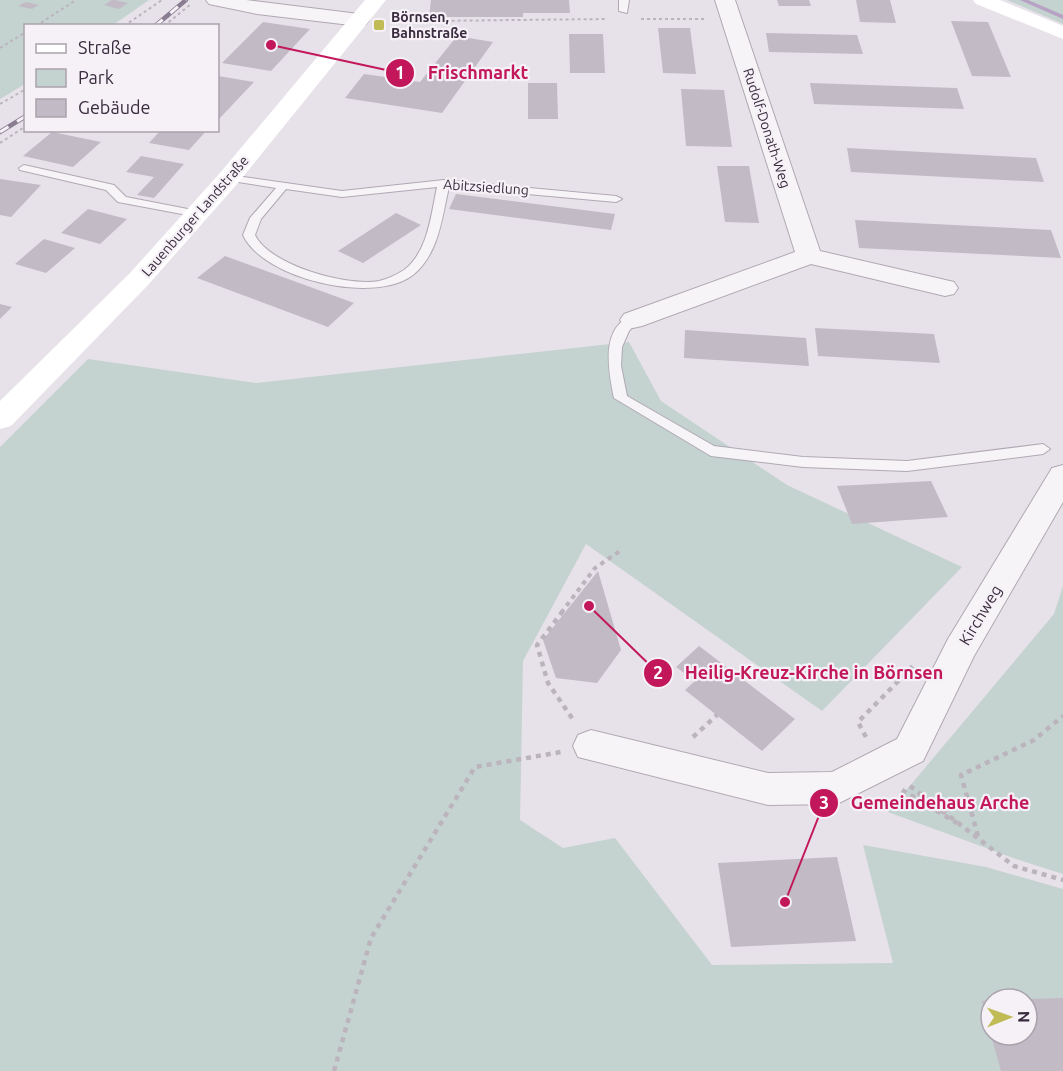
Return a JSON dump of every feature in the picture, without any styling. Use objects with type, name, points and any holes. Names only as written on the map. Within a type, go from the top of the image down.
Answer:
[{"type":"main road","points":[[983,0],[1063,33]]},
{"type":"main road","name":"Lauenburger Landstraße","points":[[0,419],[139,279],[198,214],[367,10]]},
{"type":"street","points":[[216,0],[257,8],[367,10]]},
{"type":"street","name":"Rudolf-Donath-Weg","points":[[728,9],[809,256]]},
{"type":"street","points":[[633,320],[809,256],[945,288]]},
{"type":"street","name":"Kirchweg","points":[[591,746],[768,789],[837,788],[874,766],[910,750],[960,649],[1063,476]]},
{"type":"lane","points":[[624,0],[624,11]]},
{"type":"lane","points":[[24,168],[110,187],[122,200],[198,214]]},
{"type":"lane","name":"Abitzsiedlung","points":[[229,178],[342,194],[444,183],[616,199]]},
{"type":"lane","points":[[284,185],[256,218],[249,235],[253,246],[267,256],[321,279],[340,285],[364,287],[387,283],[406,274],[422,258],[444,183]]},
{"type":"lane","points":[[633,320],[622,329],[612,357],[621,398],[711,451],[803,462],[907,466],[1043,449]]},
{"type":"path","points":[[39,24],[76,0]]},
{"type":"path","points":[[127,24],[162,0]]},
{"type":"path","points":[[166,24],[196,0]]},
{"type":"path","points":[[636,19],[728,9]]},
{"type":"path","points":[[367,10],[425,21],[613,19]]},
{"type":"path","points":[[0,48],[24,33]]},
{"type":"path","points":[[0,104],[24,90]]},
{"type":"path","points":[[0,143],[24,127]]},
{"type":"path","points":[[334,1071],[371,938],[475,767],[591,746],[548,683],[537,645],[595,568],[620,551]]},
{"type":"path","points":[[978,836],[961,775],[1034,740],[1063,716]]},
{"type":"path","points":[[874,766],[978,836],[1014,866],[1063,880]]},
{"type":"path","points":[[874,766],[978,836]]},
{"type":"green space","points":[[0,0],[149,0],[114,24],[24,24],[24,85],[0,99]]},
{"type":"green space","points":[[1007,0],[1063,0],[1063,24]]},
{"type":"green space","points":[[629,342],[661,401],[787,485],[962,567],[822,711],[586,544],[523,661],[520,820],[563,848],[615,838],[712,965],[893,963],[863,845],[986,867],[1063,889],[1063,1071],[0,1071],[0,447],[88,359],[256,383]]},
{"type":"green space","points":[[1063,586],[1063,874],[888,812],[1054,614]]},
{"type":"building","points":[[112,0],[128,3],[119,9],[104,5]]},
{"type":"building","points":[[431,0],[569,0],[570,13],[523,13],[523,17],[429,17]]},
{"type":"building","points":[[777,0],[809,0],[811,6],[779,6]]},
{"type":"building","points":[[856,0],[890,0],[896,23],[860,22]]},
{"type":"building","points":[[26,2],[39,5],[32,9],[18,6]]},
{"type":"building","points":[[951,21],[988,22],[1011,77],[972,76]]},
{"type":"building","points":[[263,22],[310,29],[271,71],[222,63]]},
{"type":"building","points":[[658,28],[690,28],[696,74],[663,73]]},
{"type":"building","points":[[766,33],[857,35],[863,54],[769,52]]},
{"type":"building","points":[[569,34],[603,34],[605,73],[570,73]]},
{"type":"building","points":[[457,36],[493,42],[442,113],[345,98],[364,74],[420,82]]},
{"type":"building","points":[[219,76],[254,82],[219,119]]},
{"type":"building","points":[[528,83],[557,83],[558,119],[528,119]]},
{"type":"building","points":[[810,83],[957,88],[964,109],[814,104]]},
{"type":"building","points":[[681,89],[724,90],[732,147],[686,146]]},
{"type":"building","points":[[52,132],[101,142],[73,167],[23,156]]},
{"type":"building","points":[[159,132],[205,132],[189,150],[149,143]]},
{"type":"building","points":[[847,148],[1036,158],[1044,182],[851,172]]},
{"type":"building","points":[[141,156],[184,164],[154,198],[137,195],[154,177],[126,172]]},
{"type":"building","points":[[717,166],[749,166],[759,223],[725,222]]},
{"type":"building","points":[[0,179],[41,185],[11,217],[0,215]]},
{"type":"building","points":[[456,194],[615,214],[611,230],[449,209]]},
{"type":"building","points":[[88,209],[127,219],[100,244],[61,233]]},
{"type":"building","points":[[396,213],[421,225],[363,263],[338,251]]},
{"type":"building","points":[[855,220],[1051,230],[1061,258],[859,248]]},
{"type":"building","points":[[44,239],[75,248],[46,273],[15,264]]},
{"type":"building","points":[[225,256],[354,303],[328,327],[197,278]]},
{"type":"building","points":[[0,304],[12,307],[0,319]]},
{"type":"building","points":[[815,328],[934,334],[940,363],[818,356]]},
{"type":"building","points":[[685,330],[806,338],[809,366],[684,358]]},
{"type":"building","points":[[931,481],[948,517],[852,524],[837,486]]},
{"type":"building","points":[[598,571],[621,650],[597,683],[556,678],[543,640]]},
{"type":"building","points":[[699,646],[795,719],[762,751],[685,690],[695,681],[676,667]]},
{"type":"building","points":[[837,857],[856,941],[731,947],[718,863]]},
{"type":"building","points":[[1063,998],[1063,1071],[1001,1071],[994,1047],[1039,1047],[1039,999]]},
{"type":"waterway","points":[[1023,0],[1063,17]]},
{"type":"railway","points":[[157,24],[186,0]]},
{"type":"railway","points":[[0,132],[24,117]]},
{"type":"place","name":"Börnsen, Bahnstraße","points":[[379,25]]},
{"type":"place","name":"Frischmarkt","points":[[271,45]]},
{"type":"place","name":"Heilig-Kreuz-Kirche in Börnsen","points":[[589,606]]},
{"type":"place","name":"Gemeindehaus Arche","points":[[785,902]]}]
